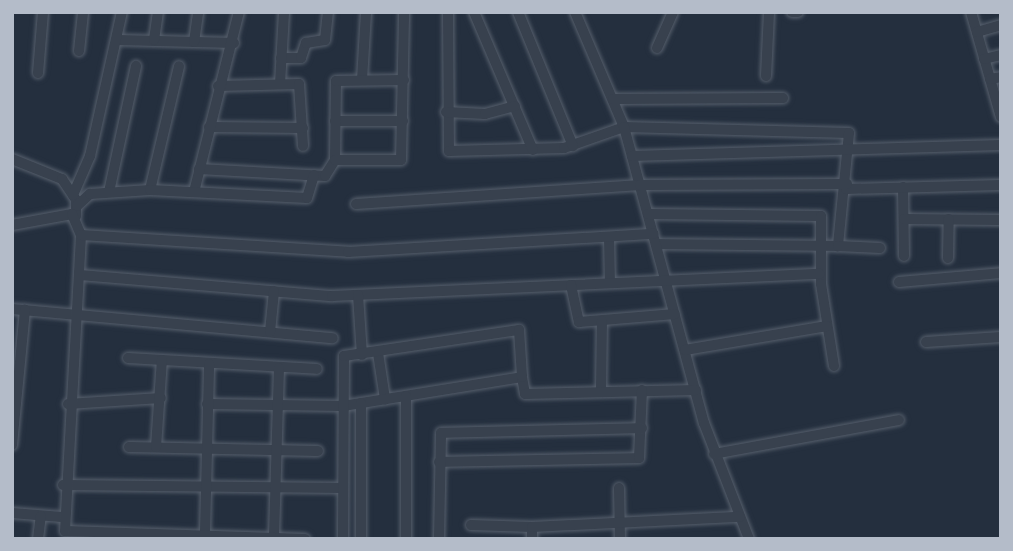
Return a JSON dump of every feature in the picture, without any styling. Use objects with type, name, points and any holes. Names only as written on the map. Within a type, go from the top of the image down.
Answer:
[{"type":"street","points":[[38,73],[43,12]]},
{"type":"street","points":[[79,51],[83,12]]},
{"type":"street","points":[[73,195],[90,156],[118,40],[122,12]]},
{"type":"street","points":[[154,40],[159,12]]},
{"type":"street","points":[[194,42],[198,12]]},
{"type":"street","points":[[194,192],[218,86],[234,43],[239,12]]},
{"type":"street","points":[[279,84],[284,12]]},
{"type":"street","points":[[281,58],[301,58],[306,43],[325,40],[328,12]]},
{"type":"street","points":[[362,80],[366,12]]},
{"type":"street","points":[[335,160],[401,160],[404,12]]},
{"type":"street","points":[[448,12],[446,112],[449,151],[533,150],[573,146],[624,127],[843,130],[849,152],[838,246]]},
{"type":"street","points":[[474,12],[533,150]]},
{"type":"street","points":[[518,12],[573,146]]},
{"type":"street","points":[[575,12],[624,127],[714,454],[749,539]]},
{"type":"street","points":[[657,48],[673,12]]},
{"type":"street","points":[[766,76],[769,12]]},
{"type":"street","points":[[792,12],[798,12]]},
{"type":"street","points":[[971,12],[984,59],[995,78],[1000,111]]},
{"type":"street","points":[[976,32],[1001,25]]},
{"type":"street","points":[[118,40],[234,43]]},
{"type":"street","points":[[984,59],[1001,55]]},
{"type":"street","points":[[109,192],[136,66]]},
{"type":"street","points":[[150,190],[179,66]]},
{"type":"street","points":[[199,169],[327,175],[335,160],[336,81],[404,80]]},
{"type":"street","points":[[218,86],[301,86],[303,146]]},
{"type":"street","points":[[613,99],[783,98]]},
{"type":"street","points":[[446,112],[485,114],[515,106]]},
{"type":"street","points":[[335,121],[403,121]]},
{"type":"street","points":[[209,127],[303,128]]},
{"type":"street","points":[[632,156],[849,152],[1001,145]]},
{"type":"street","points":[[12,159],[57,174],[73,195],[81,235],[61,517],[71,534],[205,532],[305,539]]},
{"type":"street","points":[[12,225],[77,211],[90,194],[109,192],[150,190],[307,198],[314,175]]},
{"type":"street","points":[[356,204],[640,185],[1001,185]]},
{"type":"street","points":[[903,187],[904,256]]},
{"type":"street","points":[[648,214],[819,215],[822,247],[820,274],[834,366]]},
{"type":"street","points":[[904,219],[1001,220]]},
{"type":"street","points":[[948,258],[949,219]]},
{"type":"street","points":[[81,235],[348,252],[609,237],[880,248]]},
{"type":"street","points":[[609,237],[610,283]]},
{"type":"street","points":[[900,282],[1001,273]]},
{"type":"street","points":[[80,275],[358,295],[820,274]]},
{"type":"street","points":[[571,285],[576,320],[602,321],[675,314]]},
{"type":"street","points":[[270,332],[274,291]]},
{"type":"street","points":[[358,295],[362,355]]},
{"type":"street","points":[[12,309],[333,338]]},
{"type":"street","points":[[12,445],[25,310]]},
{"type":"street","points":[[601,390],[602,321]]},
{"type":"street","points":[[685,350],[827,326]]},
{"type":"street","points":[[343,539],[342,358],[519,330],[525,394],[601,390],[695,390]]},
{"type":"street","points":[[926,342],[1001,337]]},
{"type":"street","points":[[378,354],[385,399]]},
{"type":"street","points":[[128,358],[317,369]]},
{"type":"street","points":[[156,447],[162,360]]},
{"type":"street","points":[[205,532],[204,446],[209,364]]},
{"type":"street","points":[[274,537],[279,368]]},
{"type":"street","points":[[207,404],[342,406],[522,377]]},
{"type":"street","points":[[439,462],[636,458],[642,428],[642,390]]},
{"type":"street","points":[[406,396],[406,539]]},
{"type":"street","points":[[68,404],[161,398]]},
{"type":"street","points":[[361,403],[361,539]]},
{"type":"street","points":[[714,454],[899,420]]},
{"type":"street","points":[[439,539],[439,462],[444,431],[642,428]]},
{"type":"street","points":[[129,447],[204,446],[318,452]]},
{"type":"street","points":[[63,485],[204,484],[343,488]]},
{"type":"street","points":[[619,488],[620,539]]},
{"type":"street","points":[[12,513],[61,517]]},
{"type":"street","points":[[38,539],[41,516]]},
{"type":"street","points":[[471,525],[533,527],[740,517]]},
{"type":"street","points":[[532,539],[533,527]]}]
